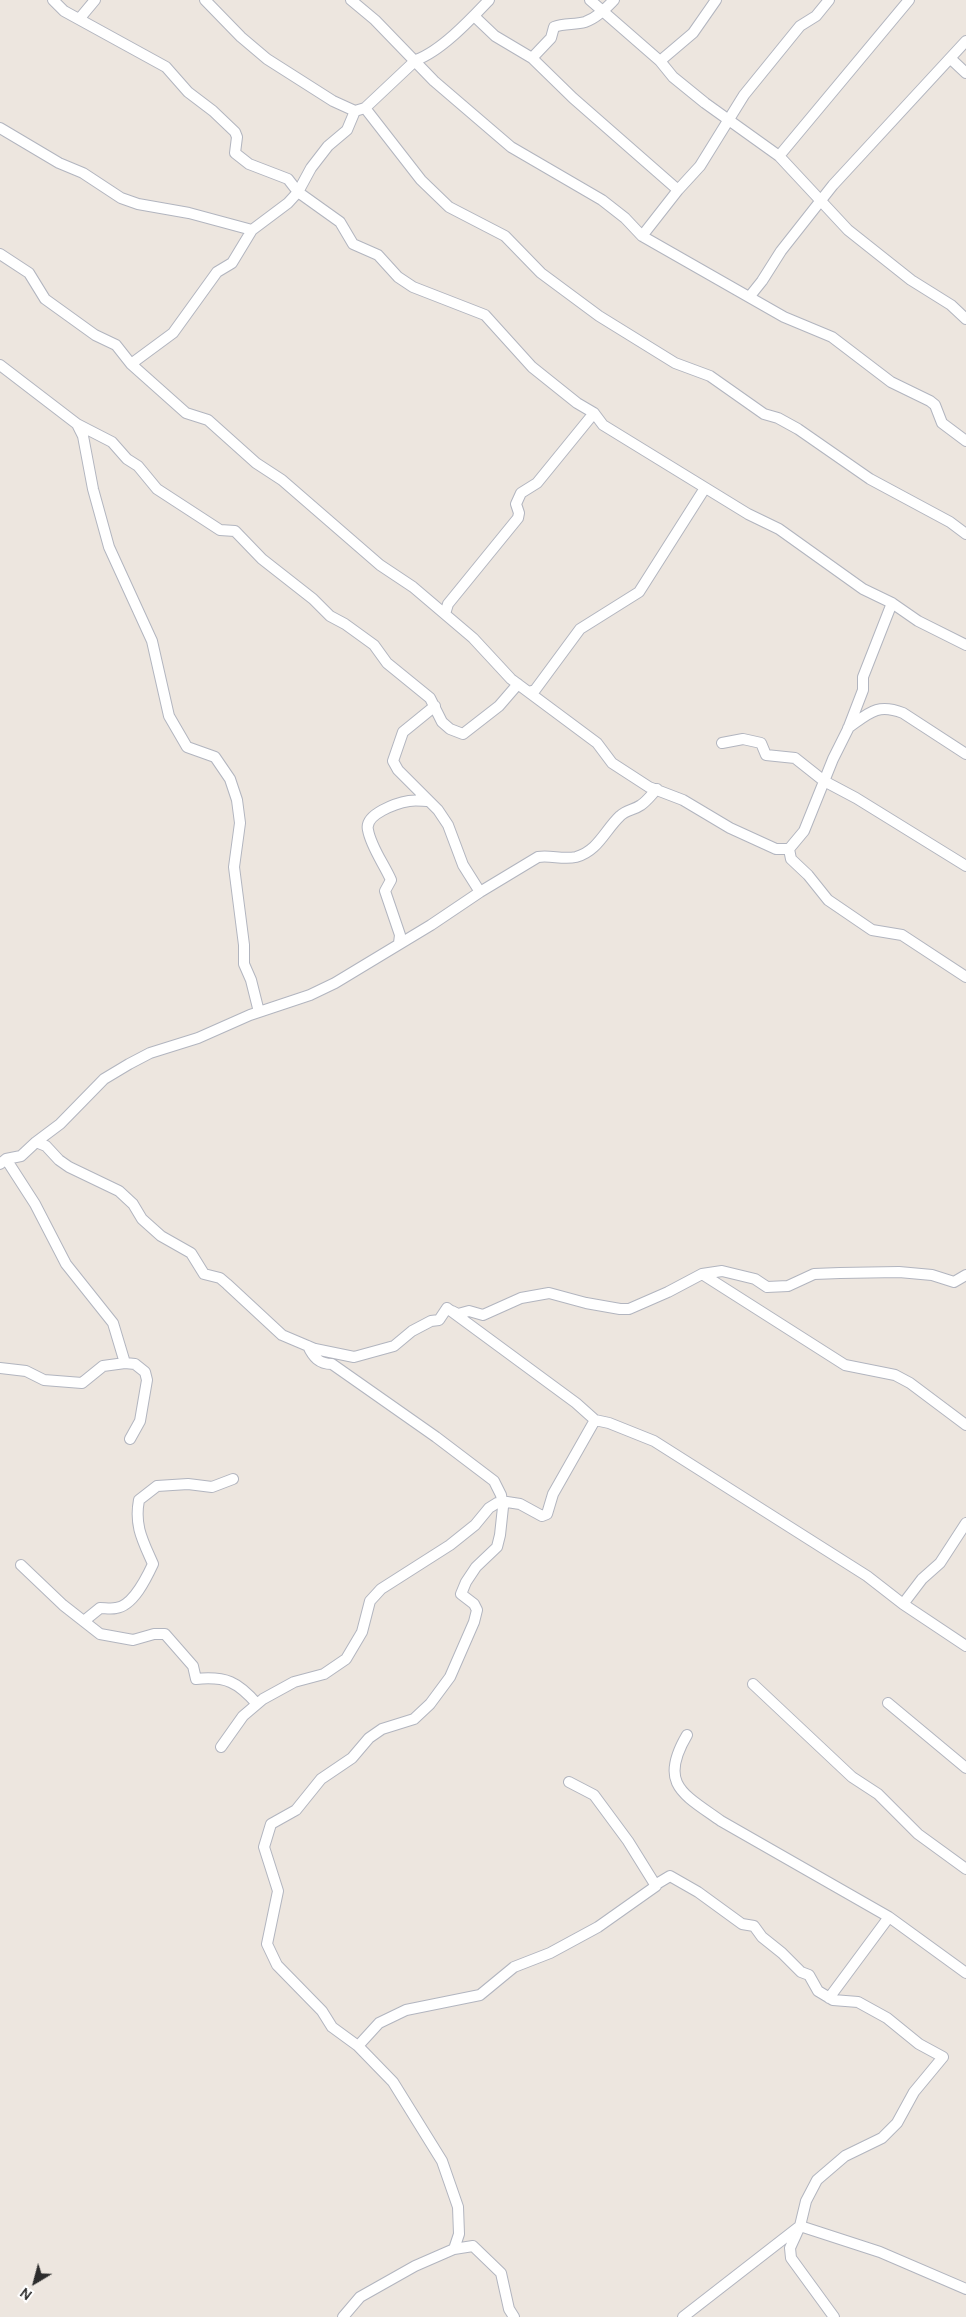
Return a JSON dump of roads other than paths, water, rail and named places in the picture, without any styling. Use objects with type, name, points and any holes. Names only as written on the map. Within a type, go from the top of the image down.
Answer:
[{"type":"street","points":[[53,0],[64,11],[80,18],[166,67],[188,92],[213,111],[235,132],[236,154],[250,164],[288,179],[298,192],[317,208],[340,222],[352,244],[378,255],[398,277],[413,287],[486,315],[532,367],[577,403],[594,412],[603,425],[748,514],[779,529],[863,590],[892,603],[918,621],[966,645]]},
{"type":"street","points":[[80,18],[95,0]]},
{"type":"street","points":[[205,0],[241,37],[267,59],[332,101],[360,110],[421,180],[449,207],[505,236],[541,273],[599,316],[676,363],[710,376],[764,414],[778,418],[798,429],[870,479],[950,522],[966,534]]},
{"type":"street","points":[[351,0],[375,20],[416,60],[434,81],[511,148],[602,200],[625,218],[642,236],[784,317],[832,337],[892,382],[930,401],[935,405],[942,424],[966,441]]},
{"type":"street","points":[[131,364],[174,333],[217,272],[232,263],[252,230],[282,209],[298,192],[311,168],[328,146],[347,130],[360,110],[416,60],[426,56],[474,16],[489,0]]},
{"type":"street","points":[[590,0],[660,61],[673,77],[779,156],[848,230],[911,280],[951,305],[966,319]]},
{"type":"street","points":[[532,58],[551,38],[554,27],[563,24],[585,22],[602,12],[614,0]]},
{"type":"street","points":[[660,61],[693,33],[716,0]]},
{"type":"street","points":[[642,236],[678,190],[700,166],[744,95],[800,26],[816,16],[829,0]]},
{"type":"street","points":[[779,156],[909,0]]},
{"type":"street","points":[[474,16],[495,36],[532,58],[573,98],[678,190]]},
{"type":"street","points":[[750,296],[820,200],[966,42]]},
{"type":"street","points":[[951,59],[966,73]]},
{"type":"street","points":[[0,128],[59,163],[83,173],[121,198],[138,204],[189,213],[252,230]]},
{"type":"street","points":[[0,254],[29,273],[45,299],[94,335],[116,345],[131,364],[186,413],[208,420],[256,463],[282,480],[380,565],[413,587],[474,638],[518,684],[597,743],[612,763],[649,786],[683,800],[738,832],[776,849],[789,850]]},
{"type":"street","points":[[0,365],[78,424],[112,442],[127,459],[138,466],[158,489],[220,530],[235,531],[262,559],[313,599],[330,616],[345,624],[374,645],[387,663],[430,698],[442,722],[450,729],[463,734],[499,706],[518,684]]},
{"type":"street","points":[[445,614],[448,604],[518,518],[519,513],[516,504],[521,493],[537,483],[594,412]]},
{"type":"street","points":[[78,424],[83,436],[93,489],[110,547],[152,641],[169,716],[187,747],[215,757],[220,763],[230,779],[237,800],[240,823],[234,868],[235,885],[244,945],[244,964],[251,980],[260,1012]]},
{"type":"street","points":[[528,692],[535,690],[580,629],[626,602],[639,592],[705,488]]},
{"type":"street","points":[[789,850],[804,831],[848,728],[863,690],[863,677],[892,603]]},
{"type":"street","points":[[434,706],[403,732],[393,761],[398,770],[429,801],[448,825],[463,865],[480,892]]},
{"type":"street","points":[[848,728],[868,714],[881,708],[892,709],[903,713],[966,754]]},
{"type":"street","points":[[722,743],[743,739],[761,743],[766,755],[795,758],[824,781],[856,798],[966,866]]},
{"type":"street","points":[[125,1362],[113,1323],[66,1264],[35,1204],[3,1162],[21,1156],[60,1124],[104,1079],[129,1064],[150,1053],[198,1038],[260,1012],[310,995],[335,983],[432,925],[480,892],[538,857],[555,859],[576,857],[588,852],[596,846],[620,816],[640,806],[657,789]]},
{"type":"street","points":[[399,944],[400,935],[385,891],[391,880],[372,844],[367,828],[369,821],[376,814],[389,808],[410,801],[429,801]]},
{"type":"street","points":[[789,850],[791,859],[834,905],[872,930],[902,935],[966,978]]},
{"type":"street","points":[[36,1142],[46,1146],[59,1160],[69,1167],[119,1191],[133,1204],[142,1219],[161,1236],[191,1253],[204,1274],[220,1278],[282,1335],[308,1346],[329,1353],[354,1357],[364,1356],[394,1346],[412,1331],[431,1321],[439,1320],[447,1308]]},
{"type":"street","points":[[447,1308],[458,1314],[469,1311],[483,1315],[521,1298],[534,1294],[549,1293],[586,1303],[629,1309],[668,1292],[702,1274],[722,1270],[755,1279],[767,1287],[788,1286],[814,1274],[900,1272],[932,1275],[954,1282],[966,1275]]},
{"type":"street","points":[[702,1274],[845,1365],[894,1376],[910,1383],[966,1425]]},
{"type":"street","points":[[447,1308],[576,1403],[595,1420],[609,1423],[654,1441],[867,1576],[903,1604],[966,1646]]},
{"type":"street","points":[[308,1346],[322,1364],[332,1364],[436,1437],[494,1481],[502,1502],[500,1535],[497,1547],[476,1567],[461,1594],[474,1604],[477,1610],[474,1622],[450,1677],[430,1704],[414,1719],[382,1729],[369,1738],[352,1758],[321,1779],[296,1810],[271,1824],[264,1847],[278,1891],[267,1944],[277,1965],[322,2011],[332,2027],[358,2046],[393,2082],[442,2161],[458,2207],[459,2234],[454,2250]]},
{"type":"street","points":[[0,1368],[26,1371],[44,1380],[82,1383],[103,1366],[125,1362],[135,1364],[145,1372],[147,1380],[140,1421],[130,1439]]},
{"type":"street","points":[[221,1747],[243,1716],[257,1704],[287,1686],[324,1674],[346,1659],[362,1632],[370,1601],[381,1589],[450,1545],[475,1525],[489,1508],[502,1502],[520,1504],[542,1516],[547,1514],[553,1494],[595,1420]]},
{"type":"street","points":[[84,1621],[100,1608],[116,1608],[128,1603],[148,1576],[153,1564],[142,1539],[136,1516],[138,1500],[157,1486],[188,1484],[212,1487],[233,1479]]},
{"type":"street","points":[[903,1604],[922,1579],[940,1563],[963,1534],[966,1523]]},
{"type":"street","points":[[21,1565],[100,1634],[124,1639],[143,1639],[154,1634],[165,1634],[193,1666],[196,1678],[224,1678],[247,1693],[257,1704]]},
{"type":"street","points":[[752,1684],[852,1777],[878,1794],[918,1834],[966,1868]]},
{"type":"street","points":[[888,1703],[966,1768]]},
{"type":"street","points":[[687,1735],[677,1752],[673,1774],[678,1787],[697,1804],[722,1821],[889,1917],[966,1973]]},
{"type":"street","points":[[568,1782],[594,1795],[628,1841],[655,1885]]},
{"type":"street","points":[[358,2046],[379,2023],[406,2010],[480,1995],[514,1967],[550,1953],[598,1927],[670,1876],[698,1892],[742,1924],[754,1926],[762,1937],[788,1957],[801,1972],[809,1975],[815,1988],[829,1998],[858,2002],[888,2018],[919,2044],[943,2057],[914,2092],[897,2123],[882,2138],[845,2156],[817,2180],[806,2201],[800,2226],[790,2248],[791,2258],[834,2317]]},
{"type":"street","points":[[829,1998],[889,1917]]},
{"type":"street","points":[[800,2226],[880,2252],[966,2289]]},
{"type":"street","points":[[683,2317],[800,2226]]},
{"type":"street","points":[[343,2317],[360,2297],[415,2266],[454,2250],[473,2246],[501,2273],[509,2309],[514,2317]]}]
